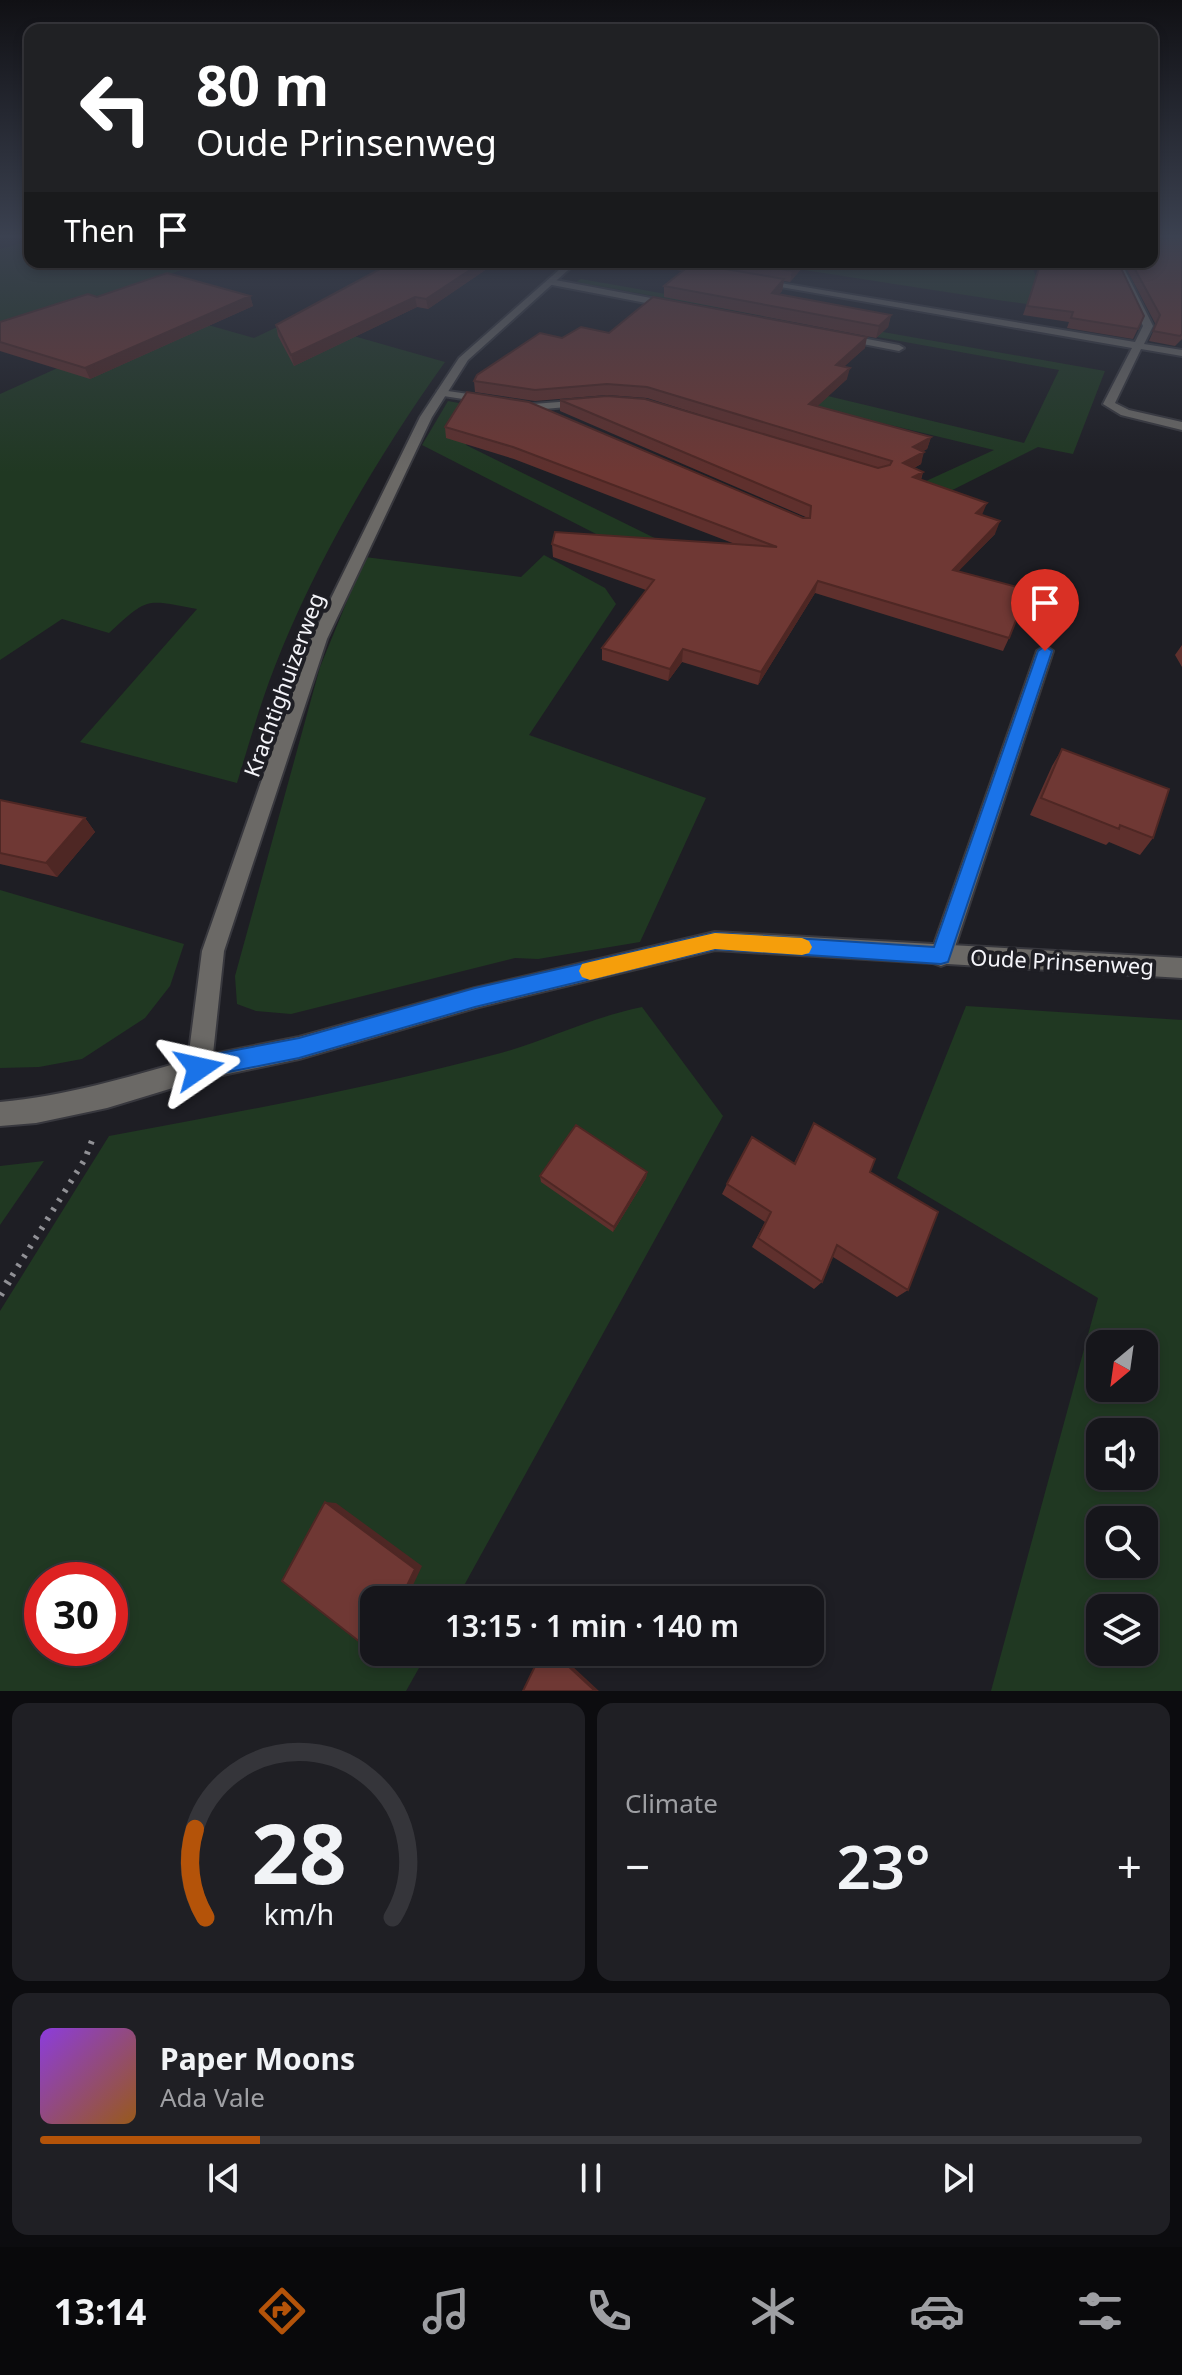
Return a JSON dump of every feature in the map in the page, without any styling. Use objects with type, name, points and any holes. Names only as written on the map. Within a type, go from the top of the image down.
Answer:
[{"type":"street","name":"Krachtighuizerweg","points":[[199,1068],[213,951],[319,639],[426,417],[464,358],[512,316]]},
{"type":"street","points":[[957,316],[1182,353]]},
{"type":"street","points":[[1143,316],[1148,326],[1109,404],[1125,413],[1182,426]]},
{"type":"street","points":[[823,334],[899,348]]},
{"type":"street","points":[[441,393],[503,403]]},
{"type":"street","points":[[518,405],[533,407],[592,402]]},
{"type":"street","points":[[533,407],[561,420]]},
{"type":"street","name":"Oude Prinsenweg","points":[[941,956],[1045,651]]},
{"type":"street","name":"Oude Prinsenweg","points":[[0,1114],[36,1111],[107,1096],[199,1068],[299,1048],[475,998],[715,941],[1182,968]]},
{"type":"path","points":[[0,1295],[85,1159],[107,1096]]},
{"type":"green space","points":[[0,316],[43,316],[0,330]]},
{"type":"green space","points":[[762,316],[791,316],[1105,371],[1073,454],[1038,447],[857,538],[784,630],[422,445],[448,401],[485,408],[466,445],[758,589],[799,539],[994,450],[649,367],[665,357],[1024,443],[1059,370]]},
{"type":"green space","points":[[294,319],[445,362],[373,471],[310,587],[270,680],[237,783],[80,742],[197,609],[167,603],[148,604],[109,633],[62,619],[0,660],[0,394],[62,366],[201,323],[254,338]]},
{"type":"green space","points":[[544,555],[605,588],[616,604],[529,735],[706,798],[640,942],[538,959],[515,958],[291,1014],[256,1011],[237,1004],[235,976],[320,667],[365,557],[521,577]]},
{"type":"green space","points":[[0,890],[184,944],[170,986],[145,1018],[82,1059],[39,1067],[0,1068]]},
{"type":"green space","points":[[966,1006],[1182,1020],[1182,1691],[991,1691],[1086,1342],[1086,1402],[1158,1402],[1158,1330],[1089,1330],[1098,1298],[897,1178]]},
{"type":"green space","points":[[642,1007],[723,1116],[464,1586],[360,1586],[360,1666],[420,1666],[406,1691],[0,1691],[0,1311],[109,1136],[401,1078],[515,1049]]},
{"type":"green space","points":[[44,1161],[0,1225],[0,1166]]},
{"type":"building","points":[[19,316],[204,316],[85,368],[0,342],[0,322]]},
{"type":"building","points":[[293,316],[375,316],[291,355],[276,325]]},
{"type":"building","points":[[630,316],[754,316],[867,337],[836,365],[850,368],[809,404],[931,437],[913,447],[924,452],[903,463],[923,472],[913,477],[987,503],[976,513],[1000,521],[953,570],[1028,590],[1009,638],[818,581],[761,672],[683,649],[670,669],[602,648],[654,580],[552,544],[555,532],[777,547],[513,447],[445,427],[467,392],[529,402],[803,518],[810,518],[811,506],[560,400],[607,396],[645,399],[878,468],[890,465],[892,461],[647,387],[607,384],[535,390],[474,381],[477,375],[540,333],[562,338],[581,327],[609,333]]},
{"type":"building","points":[[825,316],[890,316],[879,326]]},
{"type":"building","points":[[1072,316],[1144,316],[1138,329]]},
{"type":"building","points":[[1160,316],[1182,316],[1180,336],[1153,331]]},
{"type":"building","points":[[1062,749],[1169,789],[1153,838],[1120,825],[1119,829],[1041,798]]},
{"type":"building","points":[[0,800],[85,818],[46,863],[0,853]]},
{"type":"building","points":[[814,1123],[875,1159],[870,1172],[938,1212],[908,1290],[837,1245],[822,1282],[758,1238],[771,1212],[727,1184],[752,1137],[795,1164]]},
{"type":"building","points":[[576,1125],[647,1172],[614,1227],[540,1176]]},
{"type":"building","points":[[325,1502],[415,1569],[407,1586],[360,1586],[360,1642],[282,1581]]},
{"type":"building","points":[[535,1666],[568,1666],[595,1691],[523,1691]]},
{"type":"slow traffic","points":[[590,971],[715,941],[802,947]]},
{"type":"route","points":[[199,1068],[299,1048],[475,998],[715,941],[941,956],[1045,651]]}]
